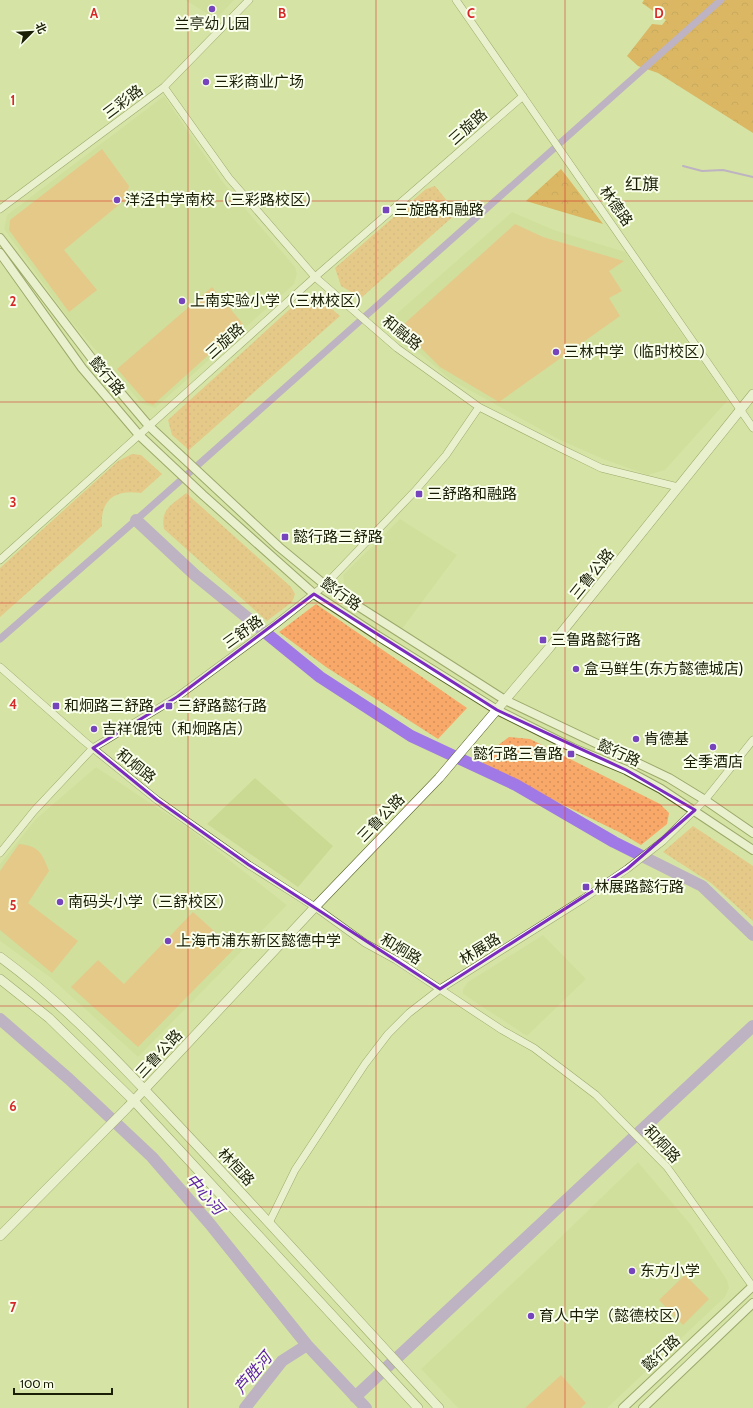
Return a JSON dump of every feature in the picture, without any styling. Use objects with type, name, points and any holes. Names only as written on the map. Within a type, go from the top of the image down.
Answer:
[{"type":"main road","name":"三鲁公路","points":[[0,1236],[134,1101],[315,907],[435,782],[550,647],[753,394]]},
{"type":"main road","name":"林恒路","points":[[0,957],[61,1005],[144,1090],[439,1408]]},
{"type":"main road","name":"林恒路","points":[[0,979],[49,1018],[134,1101],[418,1408]]},
{"type":"street","name":"三彩路","points":[[0,209],[164,87],[250,0]]},
{"type":"street","name":"林德路","points":[[456,0],[753,428]]},
{"type":"street","name":"和融路","points":[[164,87],[229,178],[315,277],[397,348],[479,407],[601,468],[678,487]]},
{"type":"street","name":"三旋路","points":[[0,560],[315,277],[523,96]]},
{"type":"street","name":"懿行路","points":[[0,238],[93,360],[149,426],[279,548],[325,585],[435,657],[506,700],[632,759],[705,800],[753,833]]},
{"type":"street","name":"懿行路","points":[[0,253],[78,363],[139,435],[203,495],[314,594],[378,636],[497,710],[573,748],[626,770],[695,810],[753,850]]},
{"type":"street","name":"三舒路","points":[[0,853],[34,811],[93,748],[177,697],[276,624],[325,585],[415,491],[446,455],[479,407]]},
{"type":"street","name":"和炯路","points":[[0,667],[93,748],[157,800],[249,865],[315,907],[365,943],[396,960],[534,1048],[596,1095],[667,1167],[753,1286]]},
{"type":"street","name":"林展路","points":[[269,1223],[295,1170],[365,1064],[388,1034],[409,1013],[440,989],[627,869],[663,841],[705,800],[753,740]]},
{"type":"street","name":"懿行路","points":[[623,1408],[753,1286]]},
{"type":"street","name":"懿行路","points":[[643,1408],[753,1303]]},
{"type":"highlighted area","points":[[314,594],[497,710],[626,770],[695,810],[627,869],[440,989],[249,865],[157,800],[93,748],[177,697]]},
{"type":"shaded area","name":"兰亭幼儿园","points":[[185,0],[234,0],[216,19]]},
{"type":"shaded area","points":[[164,96],[225,185],[295,267],[297,274],[294,284],[155,408],[141,403],[69,319],[4,229],[7,215]]},
{"type":"shaded area","points":[[102,149],[129,186],[126,199],[64,250],[97,290],[69,312],[9,230],[10,220]]},
{"type":"shaded area","points":[[435,186],[457,213],[361,298],[341,286],[335,268],[426,189]]},
{"type":"shaded area","name":"三林中学（临时校区）","points":[[512,212],[554,230],[625,252],[728,400],[665,470],[648,475],[603,459],[560,440],[451,380],[385,324]]},
{"type":"shaded area","points":[[515,224],[543,237],[624,261],[609,271],[622,291],[609,298],[620,316],[499,402],[440,367],[421,348],[404,324]]},
{"type":"shaded area","points":[[212,287],[243,324],[153,405],[146,402],[117,369]]},
{"type":"shaded area","points":[[318,297],[340,316],[189,450],[172,435],[168,420],[302,298]]},
{"type":"shaded area","points":[[132,454],[141,455],[162,474],[141,493],[124,493],[111,498],[104,509],[102,526],[0,617],[0,568],[118,461]]},
{"type":"shaded area","points":[[186,493],[291,587],[295,594],[292,602],[267,621],[164,529],[163,522],[168,508]]},
{"type":"shaded area","points":[[400,519],[457,555],[402,629],[350,594],[344,583],[343,575]]},
{"type":"shaded area","points":[[316,604],[467,708],[438,739],[326,667],[279,632]]},
{"type":"shaded area","points":[[509,737],[530,739],[660,804],[669,813],[667,824],[641,845],[621,833],[481,765],[497,746]]},
{"type":"shaded area","points":[[96,767],[188,828],[287,905],[138,1057],[51,978],[0,941],[0,864],[36,819]]},
{"type":"shaded area","points":[[255,778],[333,846],[298,887],[207,824]]},
{"type":"shaded area","points":[[693,826],[753,866],[753,921],[711,883],[663,852]]},
{"type":"shaded area","points":[[19,844],[31,847],[39,852],[42,855],[49,871],[28,903],[78,941],[52,973],[0,930],[0,871]]},
{"type":"shaded area","points":[[193,912],[234,949],[138,1047],[71,987],[98,960],[124,984]]},
{"type":"shaded area","points":[[543,935],[586,979],[527,1036],[463,994],[463,989],[468,982]]},
{"type":"shaded area","points":[[638,1162],[691,1225],[727,1280],[729,1288],[725,1297],[607,1408],[458,1408],[421,1369],[535,1262]]},
{"type":"shaded area","points":[[685,1275],[709,1299],[683,1325],[659,1300]]},
{"type":"shaded area","points":[[561,1375],[586,1403],[581,1408],[525,1408]]},
{"type":"green space","points":[[644,0],[753,0],[753,133],[658,73],[638,66],[627,56],[652,24],[662,25],[666,20],[642,3]]},
{"type":"green space","points":[[561,169],[603,224],[526,201]]},
{"type":"waterway","points":[[0,639],[721,0]]},
{"type":"waterway","points":[[683,166],[702,171],[723,170],[753,177]]},
{"type":"waterway","points":[[136,520],[195,575],[320,677],[411,736],[516,785],[614,842],[702,886],[753,935]]},
{"type":"waterway","name":"中心河","points":[[0,1019],[69,1079],[152,1157],[210,1224],[307,1345],[366,1408]]},
{"type":"waterway","points":[[355,1397],[753,1026]]},
{"type":"waterway","name":"芦胜河","points":[[245,1408],[282,1361],[307,1345]]},
{"type":"place","name":"兰亭幼儿园","points":[[212,9]]},
{"type":"place","name":"三彩商业广场","points":[[206,82]]},
{"type":"place","name":"洋泾中学南校（三彩路校区）","points":[[117,200]]},
{"type":"place","name":"三旋路和融路","points":[[386,210]]},
{"type":"place","name":"上南实验小学（三林校区）","points":[[182,301]]},
{"type":"place","name":"三林中学（临时校区）","points":[[556,352]]},
{"type":"place","name":"三舒路和融路","points":[[419,494]]},
{"type":"place","name":"懿行路三舒路","points":[[285,537]]},
{"type":"place","name":"三鲁路懿行路","points":[[543,640]]},
{"type":"place","name":"盒马鲜生(东方懿德城店)","points":[[576,669]]},
{"type":"place","name":"和炯路三舒路","points":[[56,706]]},
{"type":"place","name":"三舒路懿行路","points":[[169,706]]},
{"type":"place","name":"吉祥馄饨（和炯路店）","points":[[94,729]]},
{"type":"place","name":"肯德基","points":[[636,739]]},
{"type":"place","name":"全季酒店","points":[[713,747]]},
{"type":"place","name":"懿行路三鲁路","points":[[571,754]]},
{"type":"place","name":"林展路懿行路","points":[[586,887]]},
{"type":"place","name":"南码头小学（三舒校区）","points":[[60,902]]},
{"type":"place","name":"上海市浦东新区懿德中学","points":[[168,941]]},
{"type":"place","name":"东方小学","points":[[632,1271]]},
{"type":"place","name":"育人中学（懿德校区）","points":[[531,1316]]},
{"type":"district","name":"红旗","points":[[642,184]]}]
